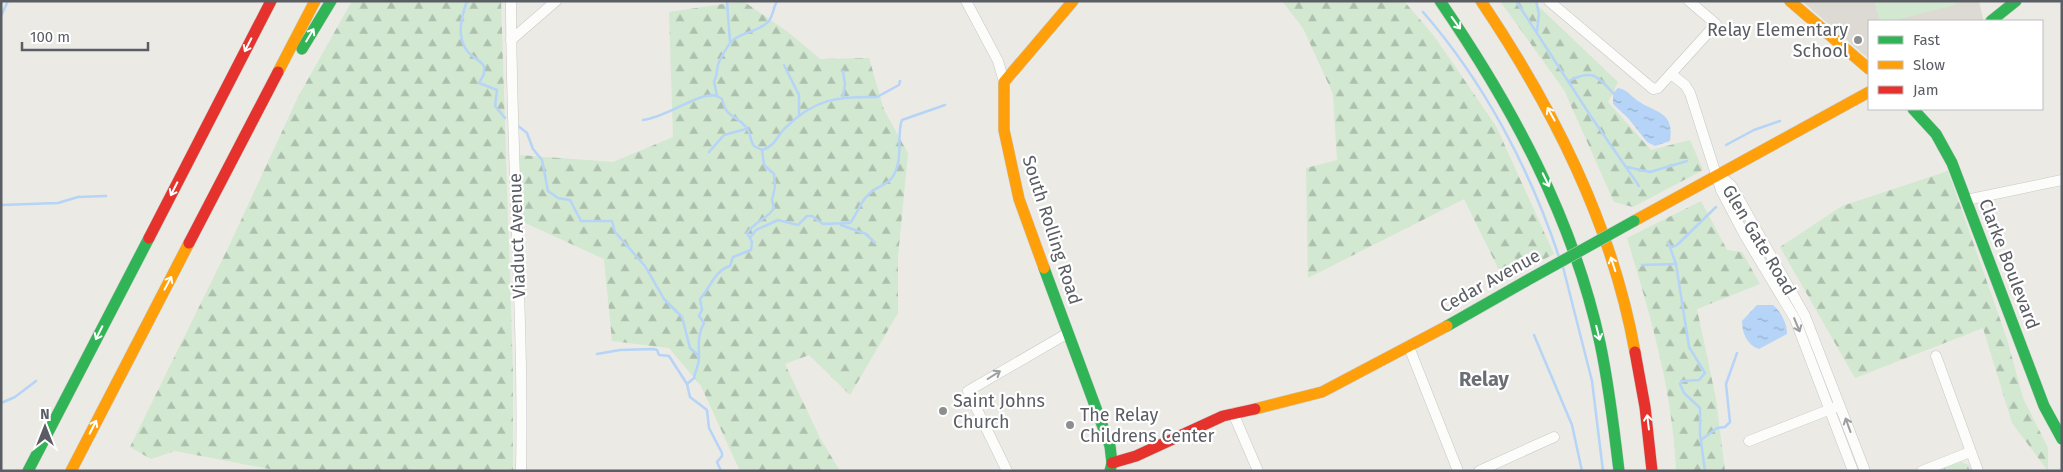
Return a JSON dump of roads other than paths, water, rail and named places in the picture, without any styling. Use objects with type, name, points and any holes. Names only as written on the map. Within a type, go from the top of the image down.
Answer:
[{"type":"main road","points":[[28,471],[271,1]]},
{"type":"main road","points":[[71,471],[315,1]]},
{"type":"main road","points":[[238,150],[331,1]]},
{"type":"main road","points":[[1004,82],[1073,1]]},
{"type":"main road","points":[[1440,1],[1500,90],[1549,186],[1571,239],[1589,296],[1602,348],[1614,418],[1619,471]]},
{"type":"main road","points":[[1481,1],[1530,75],[1558,126],[1601,226],[1621,286],[1634,342],[1644,392],[1652,471]]},
{"type":"main road","points":[[1790,1],[1868,68]]},
{"type":"main road","points":[[1992,20],[2016,1]]},
{"type":"main road","name":"South Rolling Road","points":[[1004,82],[1004,130],[1011,169],[1032,238],[1110,446],[1114,468]]},
{"type":"main road","name":"Cedar Avenue","points":[[1114,468],[1233,412],[1279,404],[1322,392],[1409,347],[1868,93]]},
{"type":"main road","name":"Clarke Boulevard","points":[[1914,110],[1931,128],[1944,147],[2044,406],[2062,439]]},
{"type":"street","name":"Viaduct Avenue","points":[[511,1],[521,331],[521,471]]},
{"type":"street","points":[[511,40],[556,1]]},
{"type":"street","name":"South Rolling Road","points":[[966,1],[998,61],[1004,82]]},
{"type":"street","points":[[1549,1],[1649,87],[1658,88],[1716,24],[1689,1]]},
{"type":"street","points":[[1671,74],[1685,85],[1690,93],[1718,174]]},
{"type":"street","name":"Glen Gate Road","points":[[1718,174],[1731,185],[1805,316],[1865,471]]},
{"type":"street","name":"Glen Gate Road","points":[[1718,174],[1721,190],[1744,234],[1795,320],[1853,471]]},
{"type":"street","points":[[1966,200],[2062,180]]},
{"type":"street","points":[[1006,471],[968,391],[1068,333]]},
{"type":"street","points":[[1409,347],[1458,471]]},
{"type":"street","points":[[1936,356],[1978,471]]},
{"type":"street","points":[[1749,441],[1841,405]]},
{"type":"street","points":[[1233,412],[1258,471]]},
{"type":"street","points":[[1479,471],[1554,437]]},
{"type":"street","points":[[1922,471],[1970,452]]},
{"type":"water","points":[[1618,88],[1626,91],[1638,101],[1667,118],[1671,131],[1670,141],[1655,146],[1647,142],[1628,118],[1613,104],[1613,93]]},
{"type":"water","points":[[1757,305],[1773,305],[1783,318],[1787,334],[1759,349],[1748,342],[1743,330],[1742,321]]},
{"type":"waterway","points":[[1,16],[8,1]]},
{"type":"waterway","points":[[467,1],[461,27],[462,40],[468,52],[484,66],[484,74],[479,83],[497,90],[495,106],[505,118]]},
{"type":"waterway","points":[[727,1],[730,42]]},
{"type":"waterway","points":[[777,1],[768,22],[758,29],[738,36],[731,42],[719,62],[714,81],[717,96],[722,99],[726,110],[747,128],[754,146],[762,150],[770,146],[795,119],[816,105],[850,97],[877,97],[899,85],[900,81]]},
{"type":"waterway","points":[[1516,1],[1639,186]]},
{"type":"waterway","points":[[1536,1],[1539,14],[1537,31]]},
{"type":"waterway","points":[[1423,12],[1466,67],[1503,128],[1534,191],[1559,257]]},
{"type":"waterway","points":[[784,65],[799,95],[799,115]]},
{"type":"waterway","points":[[843,71],[845,84],[843,97]]},
{"type":"waterway","points":[[1569,81],[1583,75],[1593,76],[1598,78],[1613,93]]},
{"type":"waterway","points":[[643,120],[662,115],[702,97],[717,96]]},
{"type":"waterway","points":[[750,238],[756,230],[778,220],[798,225],[807,216],[812,216],[823,224],[850,223],[867,196],[888,182],[894,174],[899,155],[902,120],[945,105]]},
{"type":"waterway","points":[[1726,145],[1754,130],[1780,121]]},
{"type":"waterway","points":[[517,125],[527,133],[533,149],[542,160],[548,191],[558,198],[570,200],[581,221],[612,221],[615,232],[645,266],[664,299],[682,317],[690,348],[698,355]]},
{"type":"waterway","points":[[709,152],[724,135],[746,129]]},
{"type":"waterway","points":[[687,384],[694,378],[699,360],[699,336],[704,323],[699,316],[702,310],[700,299],[716,275],[730,266],[733,257],[751,250],[752,242],[747,233],[754,225],[769,215],[774,208],[772,200],[775,187],[774,174],[764,165],[762,150]]},
{"type":"waterway","points":[[1627,167],[1650,172],[1687,161]]},
{"type":"waterway","points":[[1,205],[58,203],[78,197],[106,196]]},
{"type":"waterway","points":[[1670,246],[1677,245],[1716,207]]},
{"type":"waterway","points":[[841,225],[866,234],[875,243]]},
{"type":"waterway","points":[[1668,242],[1676,264],[1689,347],[1705,373],[1699,380],[1683,381],[1680,384],[1684,393],[1700,408],[1700,434],[1705,471]]},
{"type":"waterway","points":[[1642,265],[1676,264]]},
{"type":"waterway","points":[[1563,267],[1592,381],[1603,471]]},
{"type":"waterway","points":[[1534,335],[1572,425],[1582,471]]},
{"type":"waterway","points":[[597,354],[620,350],[653,349],[657,350],[659,355],[669,356],[687,384],[690,397],[707,410],[709,428],[722,453],[717,462],[721,471]]},
{"type":"waterway","points":[[1701,440],[1717,428],[1725,427],[1730,422],[1726,384],[1737,353]]},
{"type":"waterway","points":[[1,403],[15,397],[36,381]]},
{"type":"place","name":"Relay Elementary School","points":[[1858,40]]},
{"type":"place","name":"Saint Johns Church","points":[[943,411]]},
{"type":"place","name":"The Relay Childrens Center","points":[[1070,425]]},
{"type":"district","name":"Relay","points":[[1484,379]]}]
